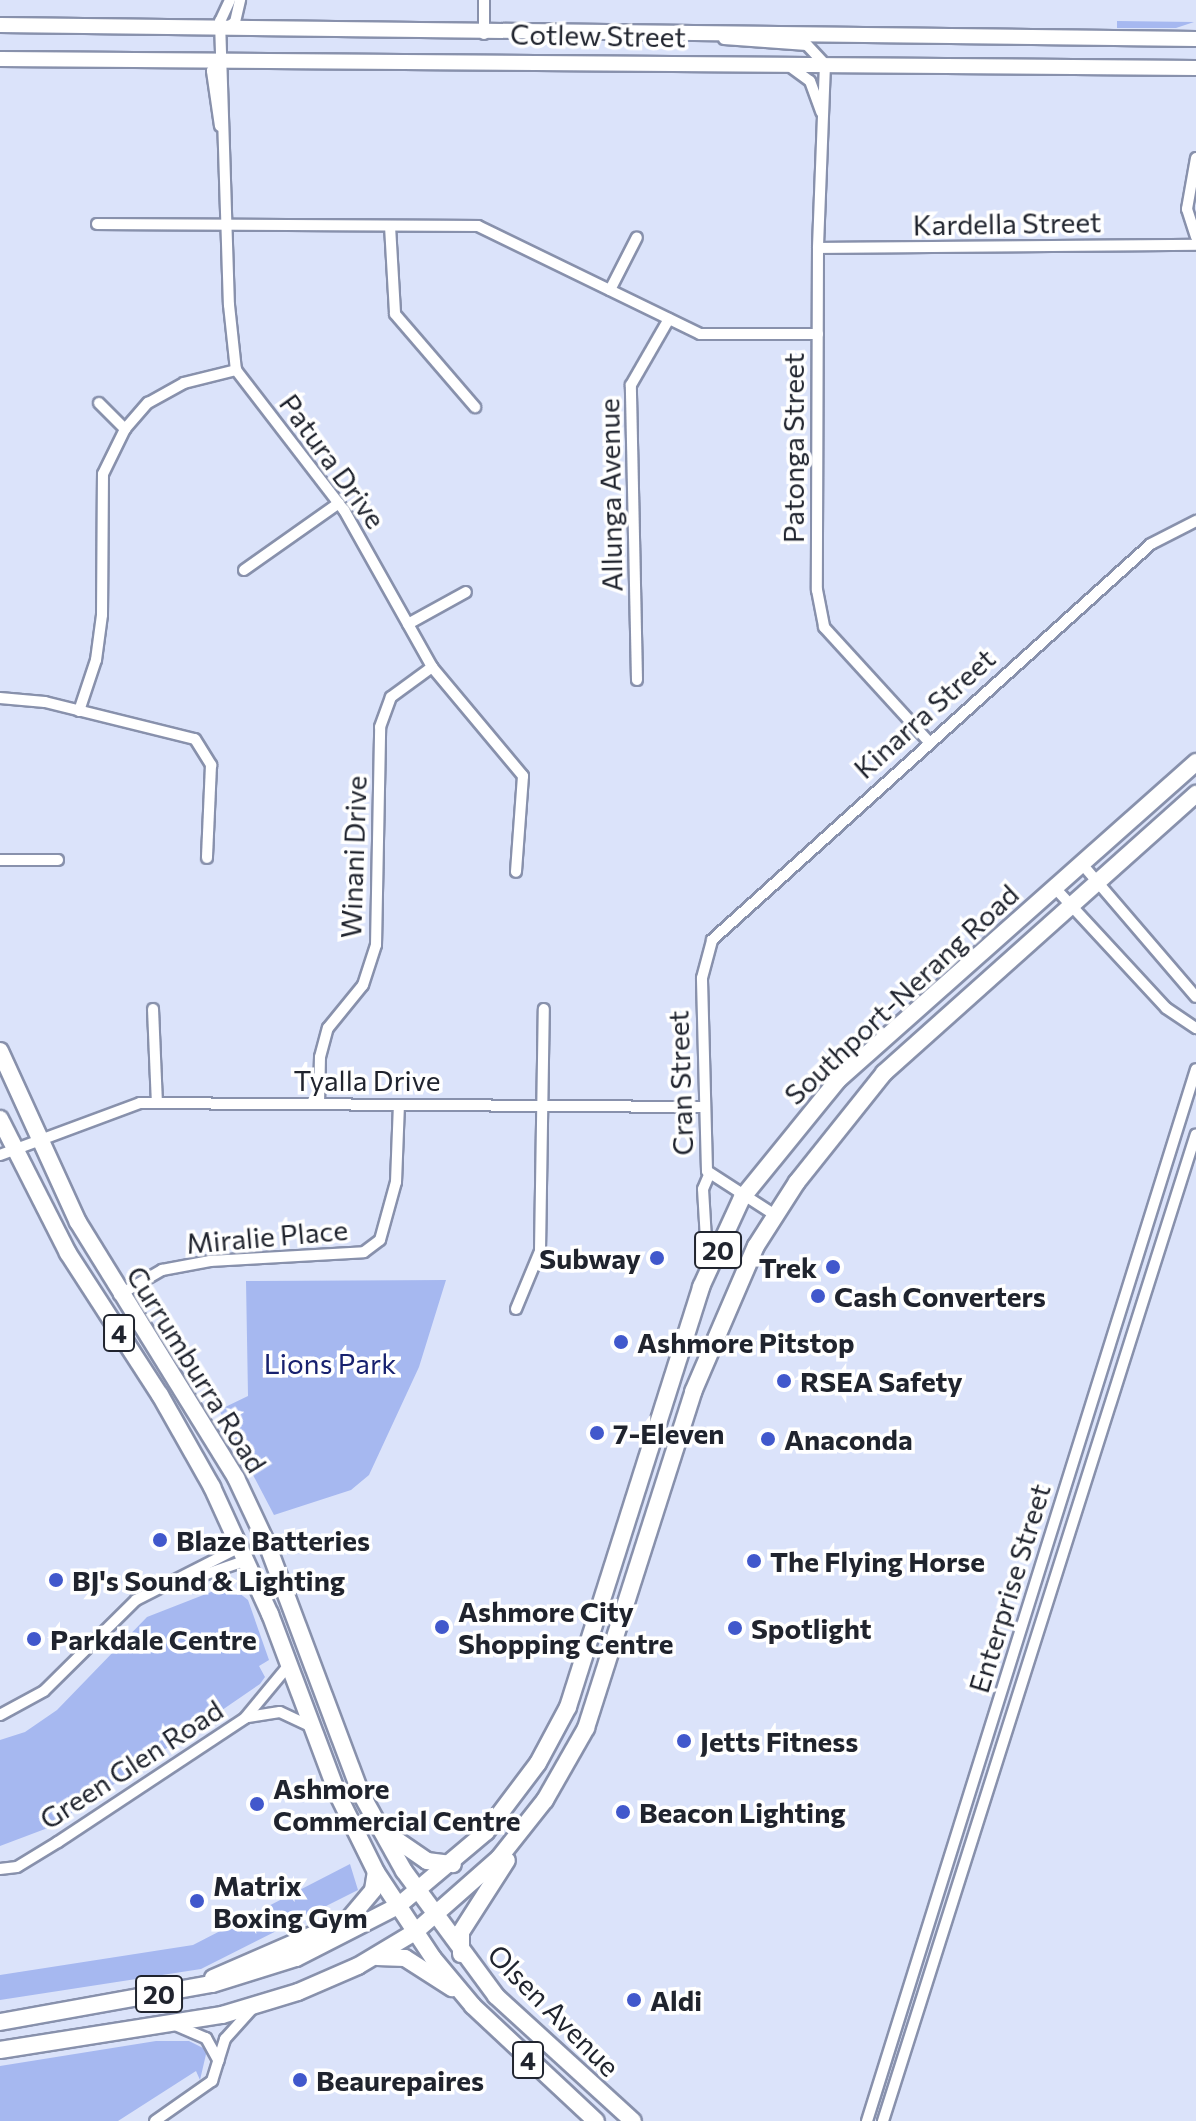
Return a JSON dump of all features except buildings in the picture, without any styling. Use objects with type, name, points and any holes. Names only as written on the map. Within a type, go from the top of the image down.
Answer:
[{"type":"main road","name":"Cotlew Street","points":[[0,25],[484,34],[1196,39]]},
{"type":"main road","name":"Cotlew Street","points":[[0,59],[221,57],[1196,68]]},
{"type":"main road","name":"Southport-Nerang Road","points":[[0,2022],[194,1988],[296,1958],[398,1906],[453,1864],[515,1797],[562,1718],[715,1258],[742,1198],[838,1080],[1196,762]]},
{"type":"main road","name":"Southport-Nerang Road","points":[[0,2050],[253,2007],[373,1957],[415,1932],[518,1837],[586,1728],[693,1392],[731,1298],[775,1215],[836,1128],[884,1073],[1196,794]]},
{"type":"main road","name":"Currumburra Road","points":[[0,1051],[38,1141],[119,1295],[214,1439],[265,1540],[339,1743],[380,1829],[417,1892]]},
{"type":"main road","name":"Currumburra Road","points":[[0,1119],[7,1152],[78,1271],[189,1443],[244,1553],[310,1726],[376,1872],[398,1906]]},
{"type":"main road","points":[[244,1553],[265,1540]]},
{"type":"main road","points":[[562,1718],[586,1728]]},
{"type":"main road","points":[[380,1829],[422,1858],[453,1864]]},
{"type":"main road","points":[[461,1954],[461,1932],[518,1837]]},
{"type":"main road","points":[[194,1988],[349,1919],[371,1893],[376,1872]]},
{"type":"main road","name":"Olsen Avenue","points":[[417,1892],[461,1954],[521,2022],[633,2121]]},
{"type":"main road","name":"Olsen Avenue","points":[[398,1906],[464,1996],[596,2121]]},
{"type":"main road","points":[[373,1957],[405,1958],[464,1996]]},
{"type":"street","points":[[79,711],[96,660],[102,615],[103,474],[125,429],[148,403],[184,383],[236,370],[222,132],[212,71],[221,57],[223,30],[220,17],[230,0]]},
{"type":"street","points":[[223,30],[235,22],[240,0]]},
{"type":"street","points":[[484,0],[484,34]]},
{"type":"street","points":[[1171,39],[1196,29]]},
{"type":"street","points":[[703,35],[807,45],[825,64]]},
{"type":"street","name":"Patonga Street","points":[[773,63],[807,76],[821,114]]},
{"type":"street","name":"Patonga Street","points":[[825,64],[818,248],[817,590],[824,627],[928,741]]},
{"type":"street","points":[[1196,158],[1187,209],[1196,237]]},
{"type":"street","points":[[97,224],[478,226],[700,334],[818,334]]},
{"type":"street","points":[[390,226],[395,314],[475,407]]},
{"type":"street","points":[[610,290],[637,237]]},
{"type":"street","name":"Kardella Street","points":[[818,248],[1196,245]]},
{"type":"street","name":"Allunga Avenue","points":[[637,680],[631,385],[669,319]]},
{"type":"street","name":"Patura Drive","points":[[236,370],[339,503],[432,667],[523,776],[516,872]]},
{"type":"street","points":[[99,403],[125,429]]},
{"type":"street","points":[[244,570],[339,503]]},
{"type":"street","name":"Kinarra Street","points":[[703,960],[724,924],[928,741],[1151,544],[1196,521]]},
{"type":"street","points":[[408,624],[466,592]]},
{"type":"street","name":"Winani Drive","points":[[319,1104],[320,1057],[328,1028],[363,985],[376,945],[380,727],[391,697],[432,667]]},
{"type":"street","points":[[0,698],[79,711],[195,739],[211,765],[207,858]]},
{"type":"street","points":[[0,860],[58,860]]},
{"type":"street","points":[[1082,864],[1196,997]]},
{"type":"street","points":[[1055,888],[1166,1008],[1196,1028]]},
{"type":"street","name":"Cran Street","points":[[703,960],[704,1107],[709,1175],[742,1198],[775,1215]]},
{"type":"street","points":[[153,1009],[157,1103]]},
{"type":"street","points":[[516,1309],[540,1251],[544,1009]]},
{"type":"street","name":"Enterprise Street","points":[[867,2121],[1196,1069]]},
{"type":"street","name":"Tyalla Drive","points":[[7,1152],[140,1103],[704,1107]]},
{"type":"street","name":"Miralie Place","points":[[119,1295],[162,1270],[210,1261],[364,1252],[380,1240],[396,1182],[399,1105]]},
{"type":"street","name":"Enterprise Street","points":[[883,2121],[1196,1134]]},
{"type":"street","points":[[709,1175],[703,1189],[706,1239],[715,1258]]},
{"type":"street","points":[[0,1715],[44,1691],[144,1595],[244,1553]]},
{"type":"street","name":"Green Glen Road","points":[[0,1869],[17,1867],[58,1842],[245,1718],[289,1665]]},
{"type":"street","name":"Green Glen Road","points":[[245,1718],[277,1712],[310,1726]]},
{"type":"street","points":[[155,2121],[206,2088],[220,2062],[227,2035],[253,2007]]},
{"type":"street","points":[[167,2023],[203,2036],[220,2062]]},
{"type":"green space","points":[[1117,21],[1194,22],[1176,28],[1117,28]]},
{"type":"green space","name":"Lions Park","points":[[446,1280],[419,1367],[369,1475],[351,1490],[274,1515],[219,1410],[248,1396],[246,1281]]},
{"type":"green space","points":[[229,1585],[248,1600],[269,1660],[259,1666],[265,1677],[260,1684],[53,1826],[0,1846],[0,1740],[25,1732],[57,1710],[147,1617]]},
{"type":"green space","points":[[350,1864],[358,1890],[201,1969],[0,2000],[0,1975],[193,1945]]},
{"type":"green space","points":[[156,2041],[189,2041],[207,2050],[200,2080],[196,2071],[118,2121],[0,2121],[0,2066]]},
{"type":"place","name":"Subway","points":[[657,1258]]},
{"type":"place","name":"Trek","points":[[833,1267]]},
{"type":"place","name":"Cash Converters","points":[[818,1296]]},
{"type":"place","name":"Ashmore Pitstop","points":[[621,1342]]},
{"type":"place","name":"RSEA Safety","points":[[784,1381]]},
{"type":"place","name":"7-Eleven","points":[[597,1433]]},
{"type":"place","name":"Anaconda","points":[[768,1439]]},
{"type":"place","name":"Blaze Batteries","points":[[160,1540]]},
{"type":"place","name":"The Flying Horse","points":[[754,1561]]},
{"type":"place","name":"BJ's Sound & Lighting","points":[[56,1580]]},
{"type":"place","name":"Ashmore City Shopping Centre","points":[[442,1627]]},
{"type":"place","name":"Spotlight","points":[[735,1628]]},
{"type":"place","name":"Parkdale Centre","points":[[34,1639]]},
{"type":"place","name":"Jetts Fitness","points":[[684,1741]]},
{"type":"place","name":"Ashmore Commercial Centre","points":[[257,1804]]},
{"type":"place","name":"Beacon Lighting","points":[[623,1812]]},
{"type":"place","name":"Matrix Boxing Gym","points":[[197,1901]]},
{"type":"place","name":"Aldi","points":[[634,2000]]},
{"type":"place","name":"Beaurepaires","points":[[300,2080]]}]
